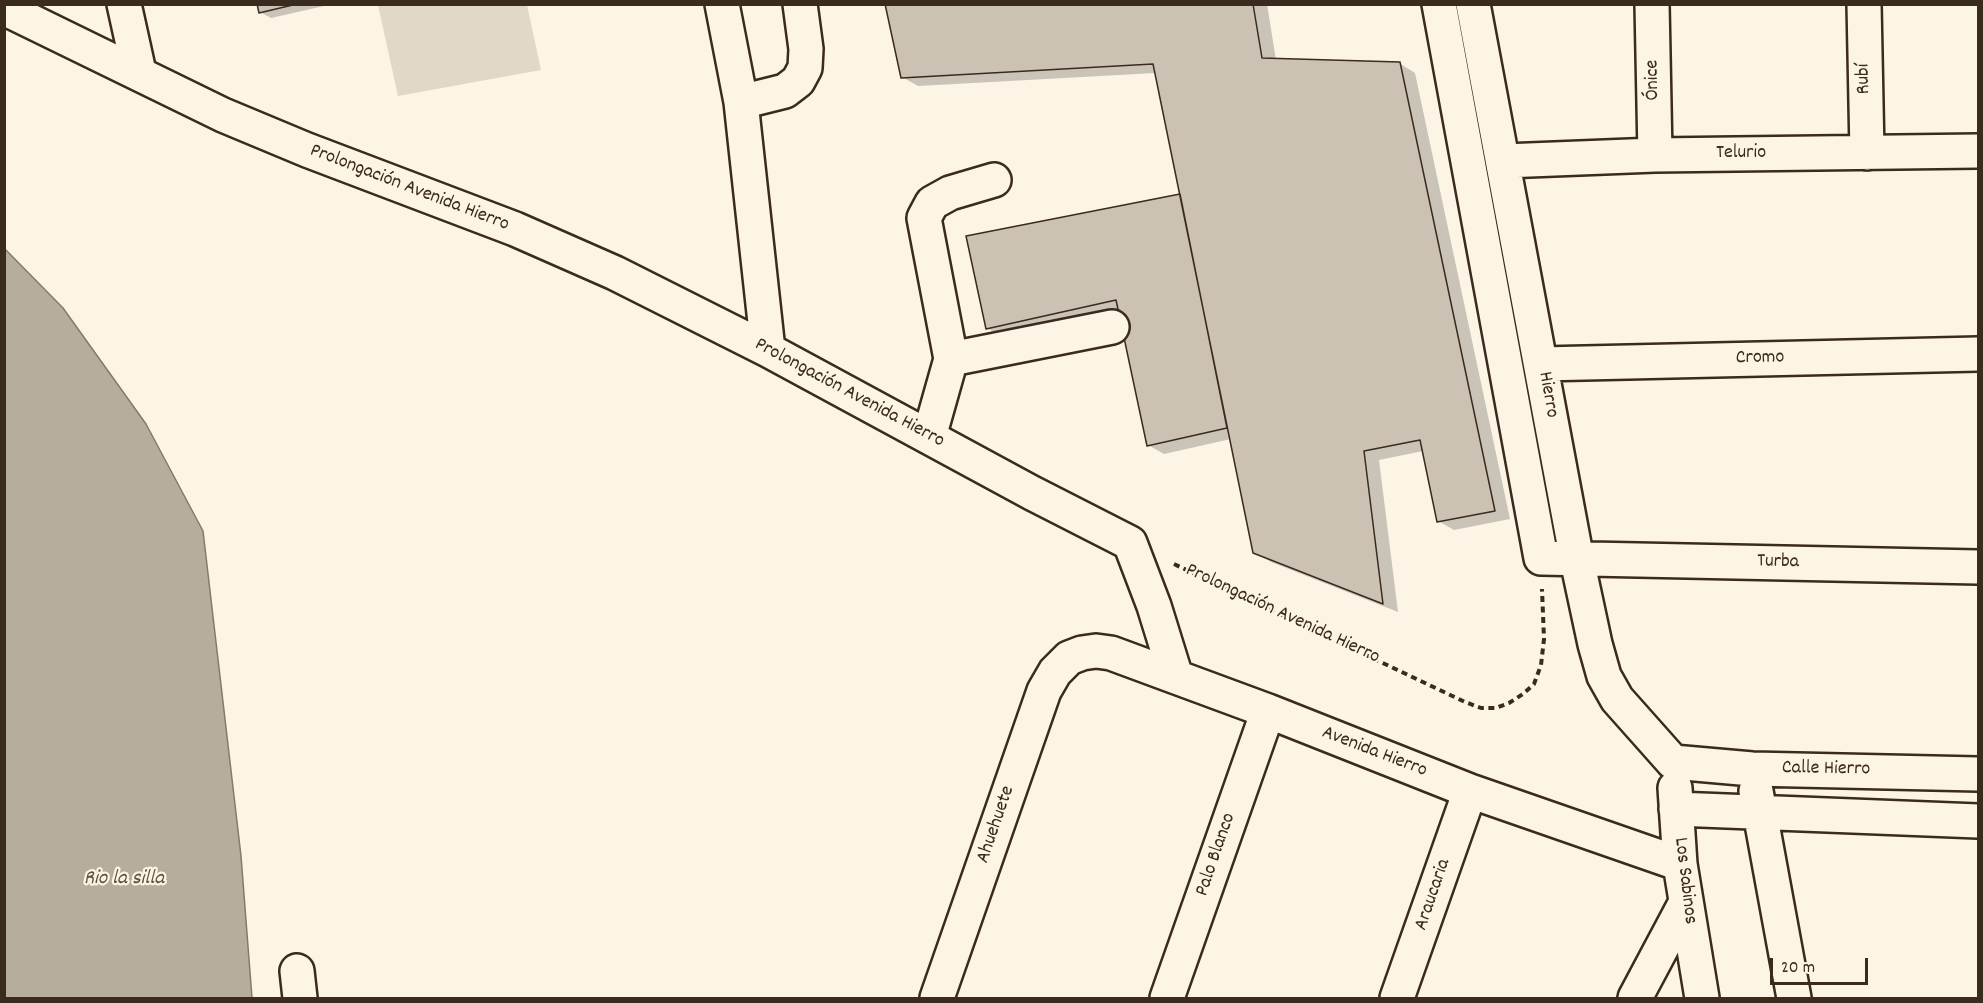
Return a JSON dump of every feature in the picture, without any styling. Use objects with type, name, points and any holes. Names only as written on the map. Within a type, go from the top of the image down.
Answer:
[{"type":"street","points":[[124,4],[139,72]]},
{"type":"street","points":[[722,4],[741,102],[768,350]]},
{"type":"street","points":[[741,102],[768,97],[784,91],[798,81],[805,68],[807,49],[800,4]]},
{"type":"street","points":[[1439,4],[1541,558],[1577,560]]},
{"type":"street","name":"Hierro","points":[[1473,4],[1577,560],[1595,644],[1604,676],[1617,699],[1673,762]]},
{"type":"street","name":"Ónice","points":[[1653,4],[1656,154]]},
{"type":"street","name":"Rubí","points":[[1864,4],[1867,153]]},
{"type":"street","name":"Prolongación Avenida Hierro","points":[[4,8],[139,72],[224,116],[515,229],[615,273],[768,350],[1130,543]]},
{"type":"street","name":"Telurio","points":[[1504,161],[1656,154],[1978,151]]},
{"type":"street","points":[[929,437],[951,359],[924,218],[932,203],[950,193],[994,180]]},
{"type":"street","points":[[951,359],[1112,327]]},
{"type":"street","name":"Cromo","points":[[1541,364],[1978,354]]},
{"type":"street","points":[[1130,543],[1154,606],[1176,677]]},
{"type":"street","name":"Turba","points":[[1577,560],[1978,567]]},
{"type":"street","name":"Avenida Hierro","points":[[1069,658],[1096,651],[1111,653],[1268,711],[1470,791],[1680,864]]},
{"type":"street","name":"Ahuehuete","points":[[937,999],[1044,691],[1055,672],[1069,658]]},
{"type":"street","name":"Palo Blanco","points":[[1167,999],[1268,711]]},
{"type":"street","name":"Calle Hierro","points":[[1673,762],[1752,769],[1978,774]]},
{"type":"street","name":"Los Sabinos","points":[[1673,762],[1680,864],[1702,999]]},
{"type":"street","points":[[1752,769],[1794,999]]},
{"type":"street","name":"Araucaria","points":[[1397,999],[1470,791]]},
{"type":"street","points":[[1676,809],[1978,821]]},
{"type":"street","points":[[1635,999],[1685,904]]},
{"type":"path","name":"Prolongación Avenida Hierro","points":[[1130,543],[1481,708],[1496,708],[1509,703],[1534,684],[1541,665],[1544,639],[1541,558]]},
{"type":"shaded area","points":[[378,5],[527,5],[541,70],[398,96]]},
{"type":"water","name":"Rio la silla","points":[[4,248],[63,308],[146,424],[203,531],[241,856],[252,998],[5,998]]},
{"type":"building","points":[[257,4],[297,4],[259,13]]},
{"type":"building","points":[[885,4],[1253,4],[1262,58],[1400,62],[1495,511],[1437,522],[1420,440],[1364,451],[1383,604],[1253,553],[1153,64],[901,78]]},
{"type":"building","points":[[1180,194],[1227,428],[1147,446],[1116,300],[986,329],[966,236]]}]
